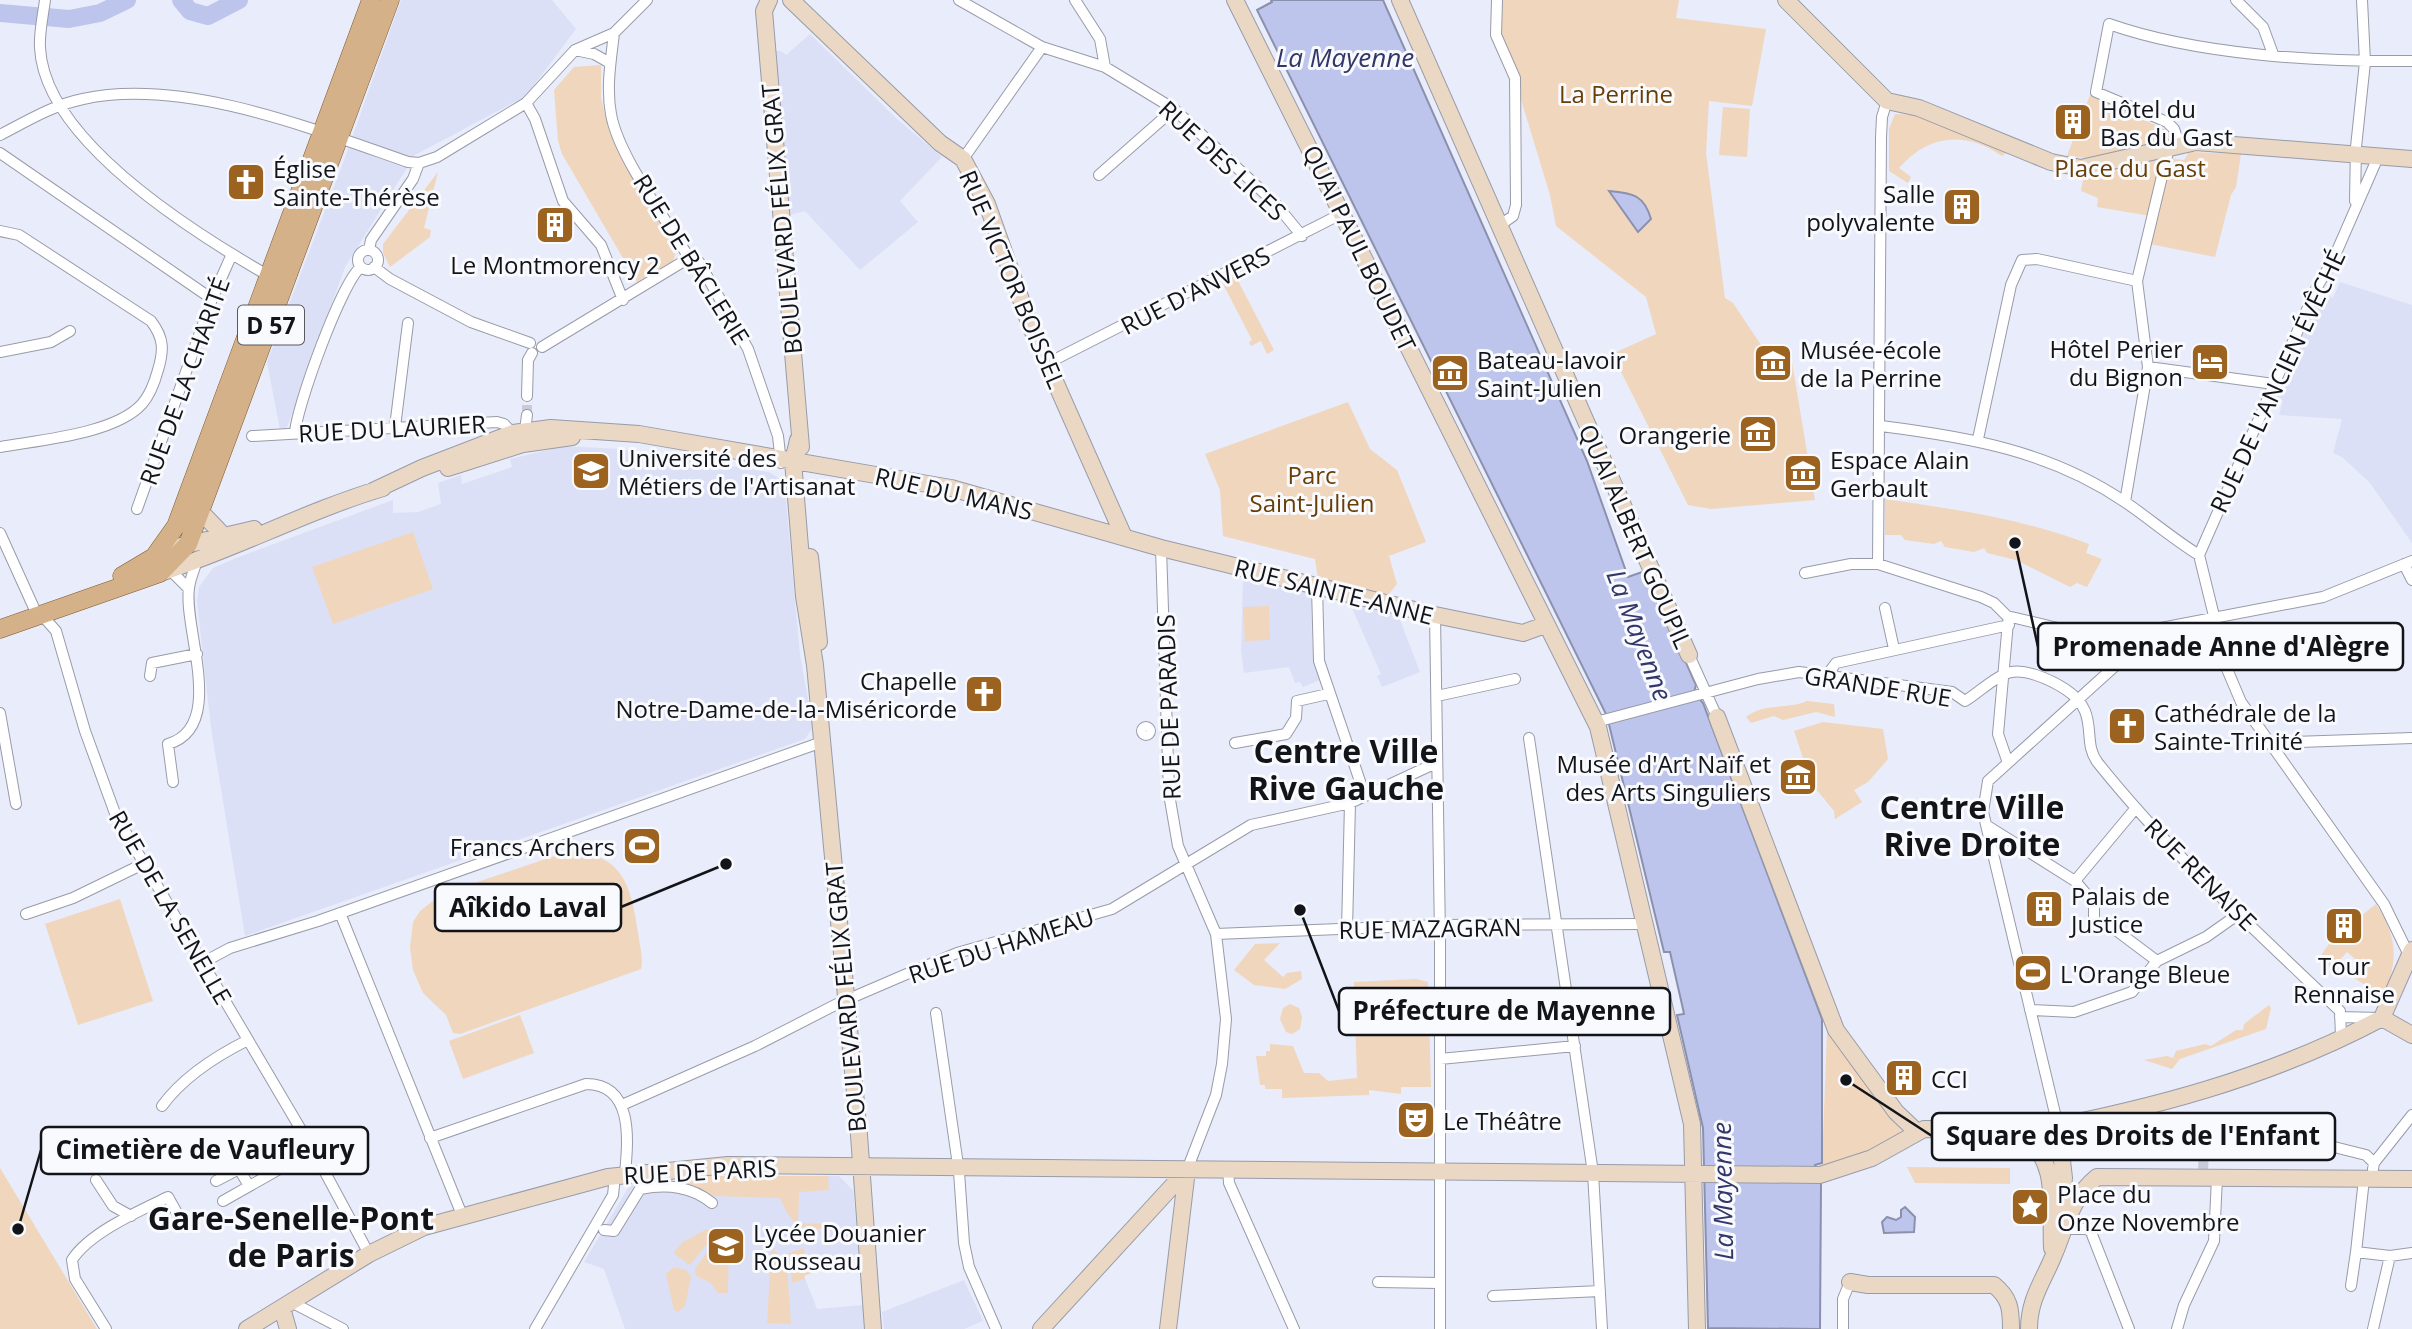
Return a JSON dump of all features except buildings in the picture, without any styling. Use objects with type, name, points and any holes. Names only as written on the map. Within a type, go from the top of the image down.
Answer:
[{"type":"main road","name":"D 57","points":[[0,620],[165,571],[188,544],[332,135],[371,0]]},
{"type":"main road","name":"D 57","points":[[0,629],[136,570],[161,550],[176,526],[209,445],[269,276],[390,0]]},
{"type":"street","points":[[605,60],[614,33],[647,0]]},
{"type":"street","name":"RUE VICTOR BOISSEL","points":[[791,0],[940,143],[963,159],[987,204],[1011,278],[1124,537]]},
{"type":"street","name":"RUE DES LICES","points":[[959,0],[1042,47],[1105,67],[1174,109],[1275,203],[1302,236]]},
{"type":"street","points":[[1075,0],[1100,39],[1105,67]]},
{"type":"street","name":"QUAI PAUL BOUDET","points":[[1235,0],[1545,625],[1596,722],[1692,1124],[1697,1329]]},
{"type":"street","name":"QUAI ALBERT GOUPIL","points":[[1400,0],[1717,717]]},
{"type":"street","points":[[1497,0],[1496,35],[1515,78],[1516,205],[1513,216],[1500,225]]},
{"type":"street","points":[[1786,0],[1887,101],[1919,108],[2051,162],[2068,166],[2096,165],[2196,142],[2412,159]]},
{"type":"street","points":[[2236,0],[2263,27],[2273,54]]},
{"type":"street","name":"RUE DE L'ANCIEN ÉVÊCHÉ","points":[[2355,208],[2365,62],[2362,0]]},
{"type":"street","points":[[44,4],[40,50],[60,105],[76,132],[118,173],[232,254],[269,276]]},
{"type":"street","name":"BOULEVARD FÉLIX GRAT","points":[[764,4],[798,440],[792,465],[804,596],[815,665],[873,1329]]},
{"type":"street","points":[[2125,502],[2148,367],[2137,281],[2174,145],[2174,129],[2167,122],[2096,92],[2109,24],[2173,40],[2273,54],[2365,62],[2412,61]]},
{"type":"street","points":[[0,135],[60,105],[121,93],[157,92],[332,135],[408,162],[419,163],[437,157],[526,103],[575,50],[614,33]]},
{"type":"street","points":[[601,37],[605,60]]},
{"type":"street","points":[[963,159],[1042,47]]},
{"type":"street","points":[[575,50],[605,60]]},
{"type":"street","name":"RUE DE BÂCLERIE","points":[[605,60],[611,118],[626,153],[689,258],[699,262],[748,349],[792,465]]},
{"type":"street","points":[[1878,564],[1881,137],[1882,117],[1887,101]]},
{"type":"street","points":[[526,103],[535,119],[563,201],[601,245],[623,300]]},
{"type":"street","points":[[1099,175],[1174,109]]},
{"type":"street","points":[[0,153],[212,299]]},
{"type":"street","name":"RUE DE L'ANCIEN ÉVÊCHÉ","points":[[2199,555],[2378,157]]},
{"type":"street","points":[[369,250],[371,240],[413,179],[419,163]]},
{"type":"street","name":"RUE D'ANVERS","points":[[1048,363],[1342,214]]},
{"type":"street","name":"RUE DE LA CHARITÉ","points":[[0,231],[19,236],[151,321],[161,335],[163,352],[154,382],[143,404],[127,415],[63,436],[0,447]]},
{"type":"street","points":[[295,433],[298,408],[348,283],[360,267],[359,255],[369,250]]},
{"type":"street","points":[[369,250],[377,257],[374,267]]},
{"type":"street","name":"RUE DE LA CHARITÉ","points":[[136,509],[212,299],[232,254]]},
{"type":"street","points":[[527,396],[528,360],[535,348],[623,300],[689,258]]},
{"type":"street","points":[[1978,439],[2005,310],[2019,263],[2037,259],[2137,281]]},
{"type":"street","points":[[360,267],[367,270],[374,267]]},
{"type":"street","points":[[374,267],[390,279],[471,322],[535,348]]},
{"type":"street","points":[[396,427],[408,323]]},
{"type":"street","points":[[0,352],[51,342],[70,331]]},
{"type":"street","points":[[2148,367],[2274,384]]},
{"type":"street","name":"RUE DU LAURIER","points":[[252,436],[480,423],[504,424],[522,431]]},
{"type":"street","points":[[1717,717],[1836,1030],[1896,1112],[1916,1131],[2008,1130],[2022,1133],[2116,1115],[2251,1076],[2382,1018],[2410,951],[2384,904],[2241,702],[2227,669],[2199,555],[2125,502],[2042,460],[1978,439],[1881,426]]},
{"type":"street","name":"RUE DU MANS","points":[[289,520],[373,491],[522,431],[585,429],[639,434],[792,465],[882,474],[951,488],[1124,537]]},
{"type":"street","points":[[188,544],[187,524],[209,445]]},
{"type":"street","points":[[201,512],[224,536]]},
{"type":"street","points":[[161,550],[289,520]]},
{"type":"street","points":[[165,571],[197,561],[289,520]]},
{"type":"street","name":"RUE DE LA SENELLE","points":[[0,533],[3,547],[37,611],[54,626],[85,731],[116,816],[313,1150],[369,1254]]},
{"type":"street","name":"RUE SAINTE-ANNE","points":[[1124,537],[1317,588],[1435,615],[1523,633],[1545,625]]},
{"type":"street","points":[[188,544],[214,554]]},
{"type":"street","name":"RUE DE PARADIS","points":[[1161,548],[1169,794],[1178,846],[1216,934],[1226,1035],[1216,1095],[1187,1170]]},
{"type":"street","points":[[173,782],[168,744],[178,741],[193,726],[198,682],[188,589],[197,561]]},
{"type":"street","points":[[2029,1329],[2032,1299],[2053,1257],[2063,1208],[2064,1182],[2058,1126],[1983,812],[1988,780],[2143,638],[2170,624],[2323,597],[2408,563],[2412,580]]},
{"type":"street","points":[[1805,573],[1852,564],[1878,564],[1994,603],[2008,621],[1998,734],[2007,760]]},
{"type":"street","points":[[165,571],[188,589]]},
{"type":"street","points":[[1317,588],[1318,661],[1365,796]]},
{"type":"street","points":[[1885,608],[1894,649]]},
{"type":"street","points":[[1435,615],[1440,925],[1440,1329]]},
{"type":"street","points":[[1827,675],[1836,663],[2008,621],[2091,636],[2120,661]]},
{"type":"street","points":[[150,676],[152,663],[197,654]]},
{"type":"street","name":"GRANDE RUE","points":[[1596,722],[1787,673],[1827,675],[1952,692],[1965,701],[2005,674]]},
{"type":"street","points":[[2005,674],[2036,676],[2064,688],[2078,699]]},
{"type":"street","points":[[1437,696],[1515,679]]},
{"type":"street","points":[[1235,743],[1286,734],[1296,718],[1297,701],[1328,694]]},
{"type":"street","name":"RUE RENAISE","points":[[2078,699],[2091,729],[2091,754],[2135,809],[2340,1011],[2340,1017]]},
{"type":"street","points":[[0,713],[16,804]]},
{"type":"street","points":[[1150,732],[1167,730]]},
{"type":"street","points":[[2268,743],[2412,737]]},
{"type":"street","points":[[1529,738],[1593,1172],[1602,1329]]},
{"type":"street","points":[[202,963],[230,948],[340,913],[822,742]]},
{"type":"street","name":"RUE DU HAMEAU","points":[[622,1105],[957,953],[1112,909],[1251,825],[1350,803],[1437,763]]},
{"type":"street","points":[[1347,930],[1350,803]]},
{"type":"street","points":[[2075,880],[2135,809]]},
{"type":"street","points":[[1986,825],[2075,880],[2094,903],[2094,921],[2117,931],[2158,961]]},
{"type":"street","points":[[26,914],[73,898],[142,864]]},
{"type":"street","points":[[340,913],[462,1215]]},
{"type":"street","points":[[2030,1010],[2074,1012],[2132,992],[2158,961],[2206,937],[2240,913]]},
{"type":"street","name":"RUE MAZAGRAN","points":[[1216,934],[1440,925],[1557,926],[1644,923]]},
{"type":"street","points":[[936,1013],[969,1267],[996,1329]]},
{"type":"street","points":[[2341,1036],[2340,1017],[2382,1018],[2412,1035]]},
{"type":"street","points":[[162,1105],[173,1091],[212,1060],[248,1040]]},
{"type":"street","points":[[1440,1059],[1574,1046]]},
{"type":"street","points":[[430,1138],[586,1084],[603,1087],[617,1097],[622,1105],[626,1125],[620,1175],[613,1195],[535,1329]]},
{"type":"street","points":[[2369,1174],[2412,1115]]},
{"type":"street","name":"RUE DE PARIS","points":[[247,1329],[369,1254],[424,1227],[620,1175],[728,1165],[1820,1175],[1872,1158],[1916,1131]]},
{"type":"street","points":[[2022,1133],[2038,1145],[2047,1159],[2057,1233]]},
{"type":"street","points":[[2207,1151],[2306,1140],[2365,1155],[2369,1174],[2351,1286]]},
{"type":"street","points":[[223,1201],[313,1150]]},
{"type":"street","points":[[216,1181],[239,1169],[249,1186]]},
{"type":"street","points":[[1228,1169],[1229,1183],[1294,1329]]},
{"type":"street","points":[[1041,1329],[1187,1170]]},
{"type":"street","points":[[1168,1329],[1187,1170]]},
{"type":"street","points":[[2057,1233],[2081,1190],[2097,1177],[2369,1174],[2412,1179]]},
{"type":"street","points":[[2177,1329],[2184,1305],[2214,1241],[2207,1175]]},
{"type":"street","points":[[96,1180],[113,1206],[131,1216]]},
{"type":"street","points":[[604,1230],[614,1231],[640,1189],[682,1187],[694,1191],[712,1203]]},
{"type":"street","points":[[106,1329],[75,1279],[72,1260],[79,1250],[131,1216],[168,1197],[182,1222]]},
{"type":"street","points":[[2057,1233],[2087,1229],[2091,1233],[2129,1329]]},
{"type":"street","points":[[2356,1252],[2389,1256],[2412,1253]]},
{"type":"street","points":[[2373,1329],[2389,1256]]},
{"type":"street","points":[[1378,1282],[1439,1283]]},
{"type":"street","points":[[1843,1329],[1843,1299],[1852,1282],[1994,1285],[2006,1295],[2011,1306],[2011,1329]]},
{"type":"street","points":[[1493,1296],[1600,1291]]},
{"type":"street","points":[[287,1327],[286,1305],[306,1310],[343,1329]]},
{"type":"street","points":[[287,1327],[306,1310]]},
{"type":"shaded area","points":[[401,0],[552,0],[576,29],[526,96],[415,155],[345,267],[286,430],[280,430],[267,362],[343,163]]},
{"type":"shaded area","points":[[810,34],[897,119],[942,157],[900,201],[918,222],[860,270],[805,211],[786,216],[775,51],[786,55]]},
{"type":"shaded area","points":[[2340,282],[2412,305],[2412,543],[2370,483],[2342,457],[2333,453],[2342,419],[2279,415],[2283,401],[2275,398],[2280,388],[2284,388],[2292,359],[2321,293],[2333,298]]},
{"type":"shaded area","points":[[564,446],[621,449],[769,472],[780,479],[785,490],[800,655],[813,727],[805,739],[245,936],[211,728],[197,602],[199,587],[213,568],[236,558],[393,500],[393,513],[418,512],[441,504],[438,483],[461,475],[462,484],[512,467],[510,459]]},
{"type":"shaded area","points":[[1243,576],[1311,592],[1312,642],[1320,680],[1303,687],[1300,682],[1295,683],[1289,667],[1244,673],[1241,651]]},
{"type":"shaded area","points":[[1353,602],[1397,612],[1420,672],[1382,687],[1377,676],[1381,674],[1352,608]]},
{"type":"shaded area","name":"Lycée Douanier Rousseau","points":[[699,1176],[839,1176],[853,1190],[859,1255],[804,1276],[817,1309],[863,1305],[865,1329],[625,1329],[604,1269],[584,1262],[631,1183]]},
{"type":"shaded area","points":[[964,1280],[983,1321],[964,1329],[884,1329],[882,1312]]},
{"type":"green space","name":"La Perrine","points":[[1503,0],[1679,0],[1676,18],[1766,29],[1752,106],[1709,101],[1706,153],[1725,298],[1733,303],[1763,348],[1790,350],[1815,500],[1711,509],[1688,505],[1612,354],[1656,334],[1646,297],[1556,226],[1550,195],[1499,27]]},
{"type":"green space","points":[[601,65],[601,98],[609,130],[677,249],[673,261],[637,282],[562,154],[558,141],[554,90],[574,67]]},
{"type":"green space","name":"Place du Gast","points":[[2090,95],[2168,131],[2174,159],[2184,160],[2189,152],[2241,154],[2236,187],[2231,195],[2215,257],[2150,244],[2157,217],[2097,207],[2098,198],[2081,191],[2087,158],[2067,156]]},
{"type":"green space","points":[[1723,107],[1750,109],[1747,157],[1719,155]]},
{"type":"green space","points":[[1895,114],[1915,115],[2008,152],[2002,156],[1974,142],[1961,140],[1934,143],[1910,157],[1899,168],[1911,177],[1908,183],[1889,171],[1889,129]]},
{"type":"green space","points":[[438,172],[424,228],[431,230],[430,237],[390,267],[383,253],[383,244]]},
{"type":"green space","points":[[1235,275],[1274,350],[1267,354],[1261,341],[1251,346],[1249,342],[1252,340],[1222,282]]},
{"type":"green space","name":"Parc Saint-Julien","points":[[1348,402],[1370,449],[1397,470],[1426,542],[1389,556],[1397,584],[1389,594],[1318,579],[1315,559],[1223,536],[1220,490],[1205,454]]},
{"type":"green space","points":[[1885,499],[1988,516],[2038,528],[2089,544],[2086,553],[2102,559],[2087,587],[2077,583],[2070,587],[2016,560],[1987,553],[1984,548],[1974,552],[1945,547],[1941,541],[1934,544],[1905,540],[1901,535],[1885,535]]},
{"type":"green space","points":[[413,532],[433,589],[333,624],[312,567]]},
{"type":"green space","points":[[1269,606],[1270,640],[1245,641],[1243,607]]},
{"type":"green space","points":[[1807,701],[1834,704],[1835,717],[1816,712],[1783,720],[1774,716],[1751,723],[1746,717],[1761,709]]},
{"type":"green space","points":[[1823,722],[1883,729],[1888,759],[1868,782],[1854,790],[1862,802],[1835,819],[1834,811],[1812,784],[1815,783],[1814,776],[1809,776],[1794,731]]},
{"type":"green space","points":[[569,851],[602,858],[621,875],[632,900],[642,956],[641,969],[460,1034],[453,1033],[446,1015],[423,993],[413,970],[410,947],[413,922],[420,911],[442,894]]},
{"type":"green space","points":[[120,899],[153,1001],[78,1025],[45,924]]},
{"type":"green space","points":[[2376,904],[2392,938],[2394,949],[2392,971],[2384,997],[2354,978],[2363,966],[2347,952],[2332,969],[2319,958],[2336,934],[2352,933],[2355,921]]},
{"type":"green space","points":[[1280,943],[1264,960],[1283,977],[1287,973],[1301,971],[1302,979],[1285,989],[1254,985],[1234,970],[1255,944]]},
{"type":"green space","points":[[1416,979],[1428,982],[1431,1087],[1401,1087],[1401,1094],[1369,1090],[1369,1095],[1282,1098],[1282,1089],[1265,1089],[1265,1085],[1260,1085],[1256,1056],[1266,1056],[1266,1051],[1270,1051],[1270,1044],[1293,1046],[1304,1073],[1319,1073],[1328,1081],[1357,1078],[1354,982]]},
{"type":"green space","points":[[1290,1004],[1299,1008],[1302,1017],[1300,1029],[1292,1034],[1286,1032],[1280,1019],[1283,1008]]},
{"type":"green space","points":[[2269,1005],[2271,1008],[2266,1029],[2180,1059],[2172,1069],[2144,1060],[2167,1056],[2173,1058],[2176,1051],[2205,1044],[2211,1046],[2236,1030],[2243,1030],[2244,1024]]},
{"type":"green space","points":[[520,1015],[534,1053],[463,1079],[449,1041]]},
{"type":"green space","points":[[1827,1032],[1842,1047],[1902,1131],[1901,1134],[1845,1162],[1822,1165]]},
{"type":"green space","points":[[1907,1167],[2010,1168],[2010,1184],[1915,1183]]},
{"type":"green space","points":[[0,1168],[97,1329],[0,1329]]},
{"type":"green space","points":[[828,1176],[829,1190],[799,1192],[798,1223],[823,1224],[823,1228],[807,1229],[801,1226],[791,1217],[787,1212],[780,1198],[714,1196],[680,1183],[676,1178]]},
{"type":"green space","points":[[707,1229],[713,1232],[712,1238],[690,1265],[673,1253],[683,1242]]},
{"type":"green space","points":[[722,1231],[729,1232],[728,1293],[718,1293],[711,1283],[696,1276],[695,1269]]},
{"type":"green space","points":[[803,1248],[813,1272],[804,1276],[805,1279],[792,1283],[790,1262],[786,1254]]},
{"type":"green space","points":[[775,1250],[787,1267],[791,1324],[767,1323],[771,1251]]},
{"type":"green space","points":[[674,1267],[686,1270],[691,1277],[685,1306],[678,1312],[674,1310],[666,1274]]},
{"type":"water","name":"La Mayenne","points":[[1271,0],[1383,0],[1587,461],[1628,577],[1645,571],[1696,685],[1694,692],[1703,703],[1822,1019],[1822,1163],[1815,1165],[1821,1183],[1820,1329],[1708,1328],[1703,1128],[1677,1015],[1684,1014],[1670,952],[1664,952],[1607,716],[1257,10],[1272,2]]},
{"type":"water","points":[[1609,191],[1625,193],[1641,200],[1651,219],[1638,232]]},
{"type":"water","points":[[1905,1207],[1915,1217],[1914,1232],[1884,1233],[1882,1222],[1887,1217],[1896,1220],[1901,1217],[1901,1210]]},
{"type":"waterway","points":[[0,13],[69,19],[100,13],[127,0]]},
{"type":"waterway","points":[[181,0],[190,11],[208,16],[239,0]]},
{"type":"tunnel","points":[[527,396],[527,415]]},
{"type":"tunnel","points":[[2203,1169],[2204,1153],[2207,1151]]},
{"type":"place","name":"Hôtel du Bas du Gast","points":[[2073,122]]},
{"type":"place","name":"Église Sainte-Thérèse","points":[[246,182]]},
{"type":"place","name":"Salle polyvalente","points":[[1962,207]]},
{"type":"place","name":"Le Montmorency 2","points":[[555,225]]},
{"type":"place","name":"Hôtel Perier du Bignon","points":[[2210,362]]},
{"type":"place","name":"Musée-école de la Perrine","points":[[1773,363]]},
{"type":"place","name":"Bateau-lavoir Saint-Julien","points":[[1450,373]]},
{"type":"place","name":"Orangerie","points":[[1758,434]]},
{"type":"place","name":"Université des Métiers de l'Artisanat","points":[[591,471]]},
{"type":"place","name":"Espace Alain Gerbault","points":[[1803,473]]},
{"type":"place","name":"Promenade Anne d'Alègre","points":[[2015,543]]},
{"type":"place","name":"Chapelle Notre-Dame-de-la-Miséricorde","points":[[984,694]]},
{"type":"place","name":"Cathédrale de la Sainte-Trinité","points":[[2127,726]]},
{"type":"place","name":"Musée d'Art Naïf et des Arts Singuliers","points":[[1798,777]]},
{"type":"place","name":"Francs Archers","points":[[642,846]]},
{"type":"place","name":"Aîkido Laval","points":[[726,864]]},
{"type":"place","name":"Palais de Justice","points":[[2044,909]]},
{"type":"place","name":"Préfecture de Mayenne","points":[[1300,910]]},
{"type":"place","name":"Tour Rennaise","points":[[2344,926]]},
{"type":"place","name":"L'Orange Bleue","points":[[2033,973]]},
{"type":"place","name":"CCI","points":[[1904,1078]]},
{"type":"place","name":"Square des Droits de l'Enfant","points":[[1846,1080]]},
{"type":"place","name":"Le Théâtre","points":[[1416,1120]]},
{"type":"place","name":"Place du Onze Novembre","points":[[2030,1207]]},
{"type":"place","name":"Cimetière de Vaufleury","points":[[18,1229]]},
{"type":"place","name":"Lycée Douanier Rousseau","points":[[726,1246]]},
{"type":"district","name":"Centre Ville Rive Gauche","points":[[1346,768]]},
{"type":"district","name":"Centre Ville Rive Droite","points":[[1972,824]]},
{"type":"district","name":"Gare-Senelle-Pont de Paris","points":[[291,1236]]}]
